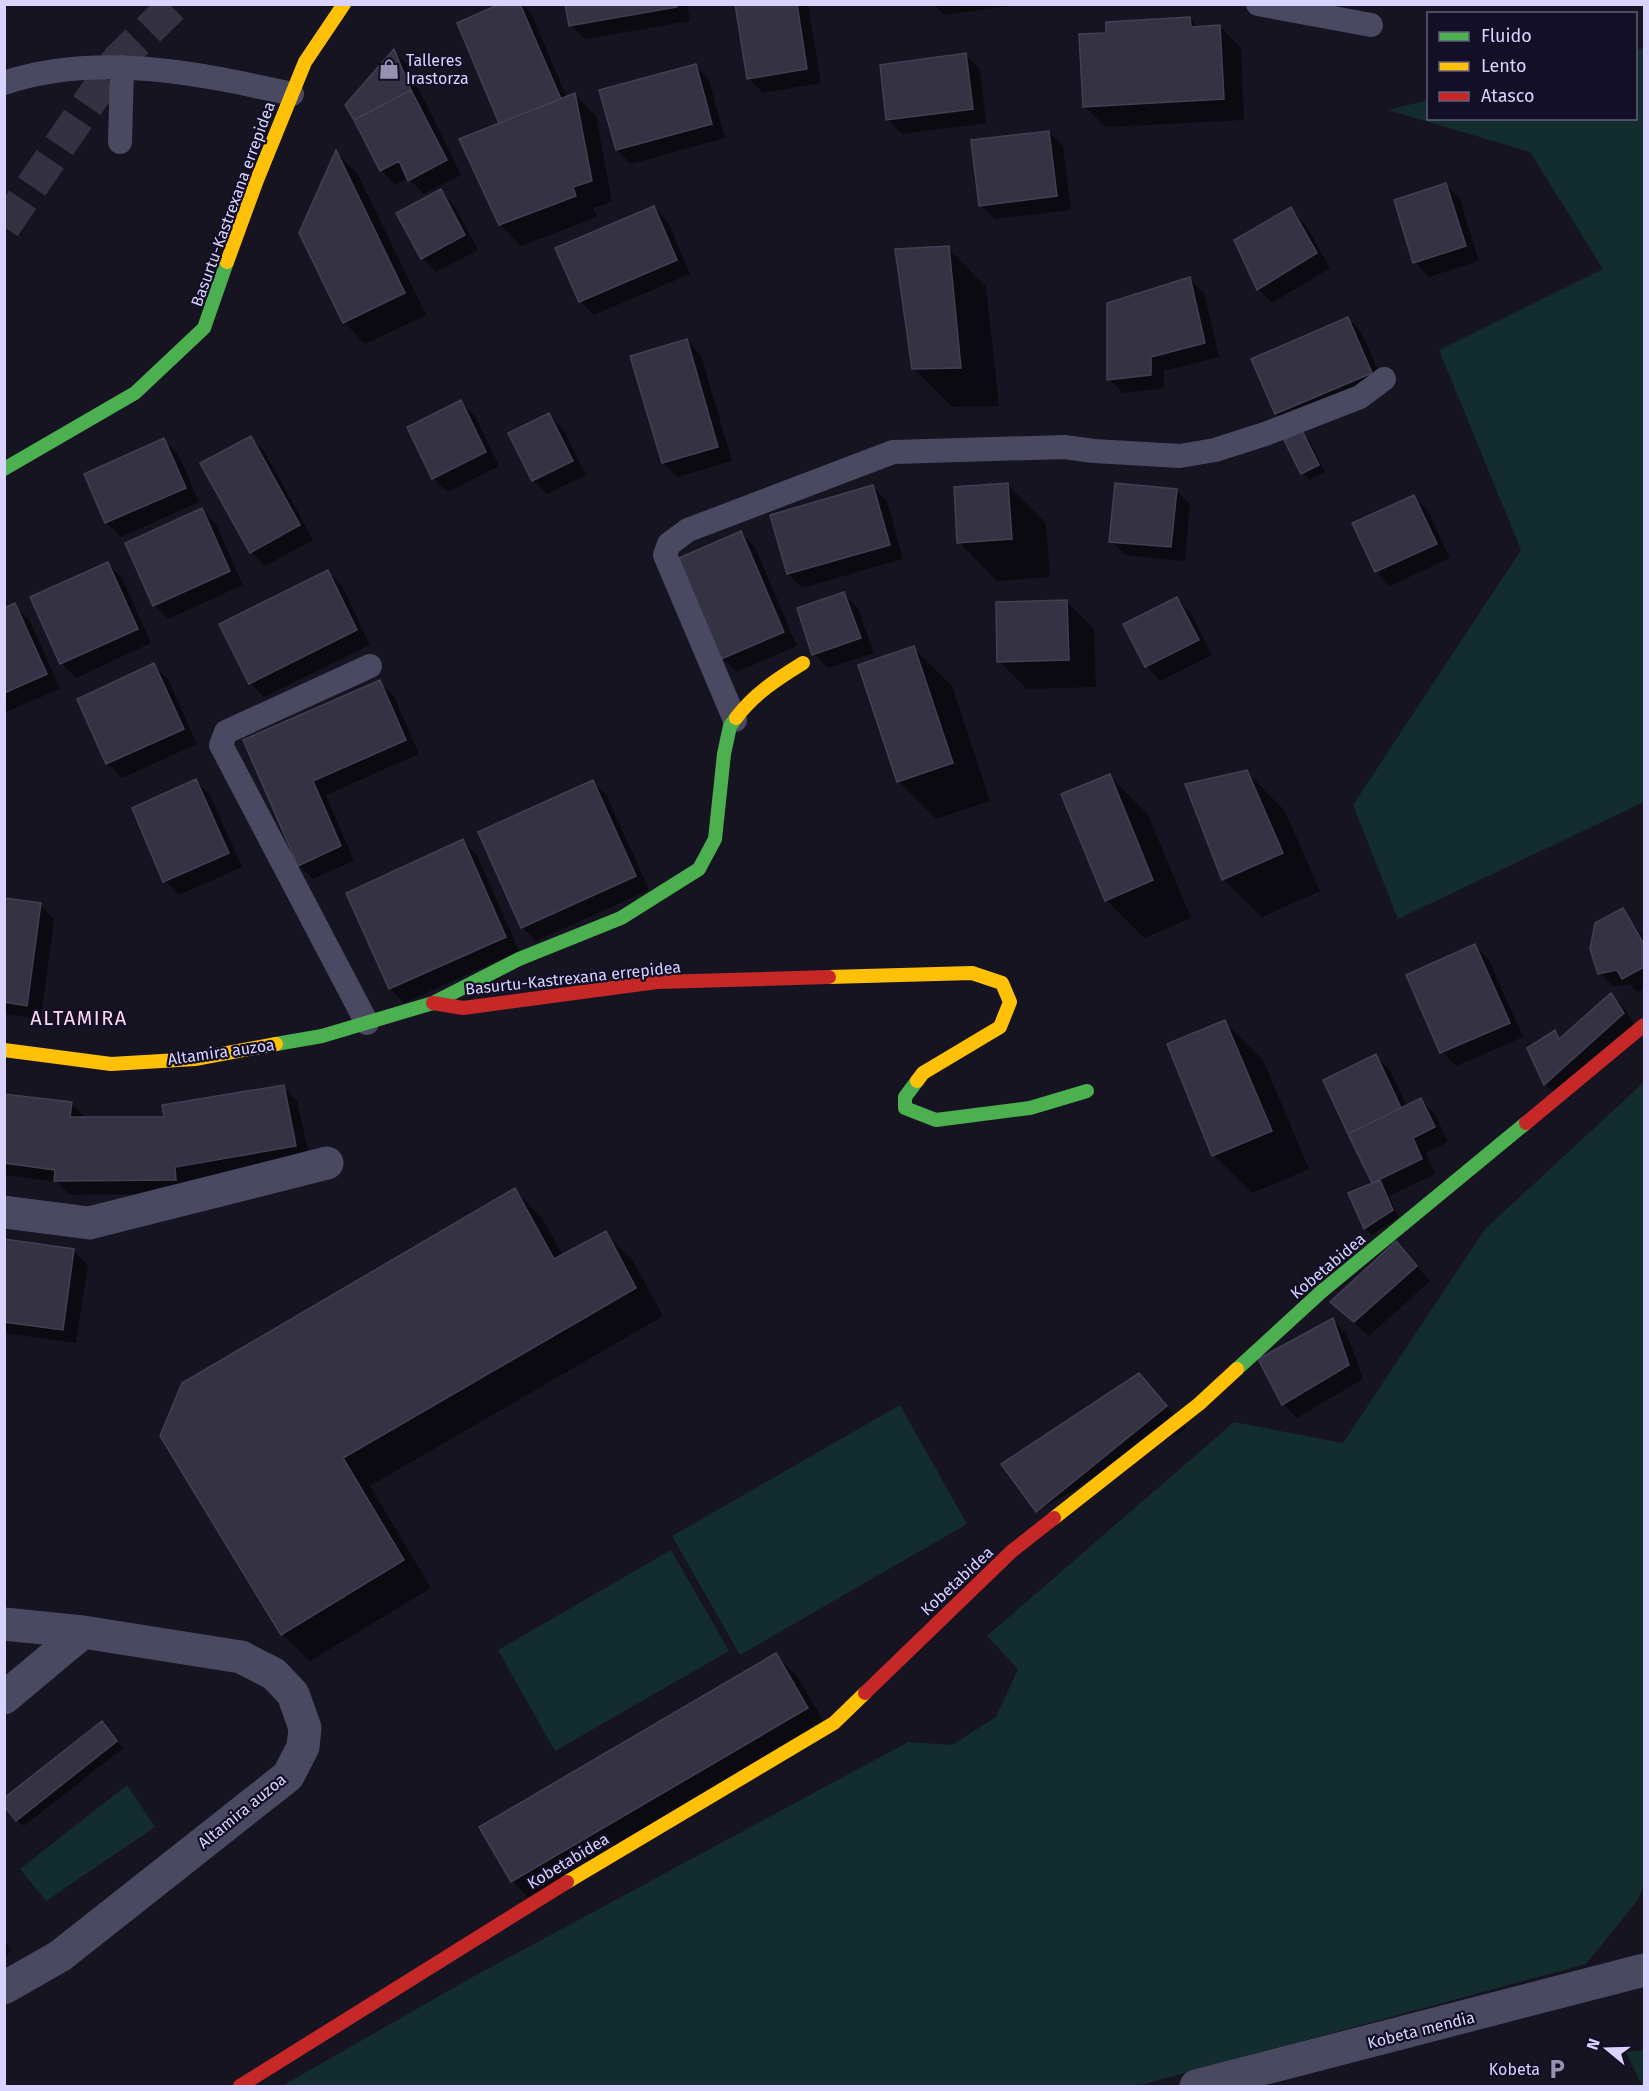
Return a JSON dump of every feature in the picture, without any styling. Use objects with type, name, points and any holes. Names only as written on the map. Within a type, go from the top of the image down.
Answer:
[{"type":"street","name":"Basurtu-Kastrexana errepidea","points":[[4,469],[135,393],[204,328],[257,180],[305,62],[344,4]]},
{"type":"street","name":"Basurtu-Kastrexana errepidea","points":[[433,1003],[519,959],[621,918],[699,869],[715,839],[724,754],[730,726],[754,697],[775,680],[803,663]]},
{"type":"street","name":"Basurtu-Kastrexana errepidea","points":[[433,1003],[463,1008],[657,982],[972,973],[1002,983],[1010,1002],[1000,1027],[923,1073],[905,1097],[905,1108],[936,1120],[1030,1108],[1087,1091]]},
{"type":"street","name":"Altamira auzoa","points":[[4,1050],[111,1064],[195,1059],[322,1036],[433,1003]]},
{"type":"street","name":"Kobetabidea","points":[[240,2086],[514,1913],[834,1723],[1012,1551],[1198,1404],[1321,1292],[1644,1025]]},
{"type":"street","points":[[4,1212],[89,1222],[327,1163]]},
{"type":"street","name":"Altamira auzoa","points":[[4,1624],[83,1632],[241,1658],[274,1674],[293,1694],[300,1708],[305,1728],[303,1747],[288,1776],[60,1956],[4,1988]]},
{"type":"street","points":[[4,1698],[83,1632]]},
{"type":"street","name":"Kobeta mendia","points":[[1196,2086],[1644,1970]]},
{"type":"lane","points":[[1258,4],[1371,25]]},
{"type":"lane","points":[[4,83],[32,74],[122,67],[164,69],[292,94]]},
{"type":"lane","points":[[120,142],[122,67]]},
{"type":"lane","points":[[735,720],[665,555],[669,544],[688,530],[893,452],[1064,447],[1180,456],[1215,450],[1265,434],[1360,397],[1384,379]]},
{"type":"lane","points":[[367,1023],[221,745],[226,732],[370,666]]},
{"type":"green space","points":[[1644,48],[1644,802],[1398,919],[1353,805],[1521,550],[1439,350],[1603,269],[1530,152],[1388,110],[1427,100],[1427,120],[1637,120],[1637,50]]},
{"type":"green space","points":[[1644,1082],[1644,1886],[1638,1900],[1586,1964],[1137,2086],[282,2086],[469,1979],[908,1742],[952,1745],[996,1717],[1018,1669],[987,1636],[1234,1422],[1343,1443],[1485,1229]]},
{"type":"green space","points":[[900,1405],[967,1524],[740,1655],[672,1536]]},
{"type":"green space","points":[[671,1550],[729,1651],[555,1751],[498,1650]]},
{"type":"green space","points":[[127,1785],[155,1827],[46,1901],[20,1869]]},
{"type":"green space","points":[[1644,2050],[1644,2086],[1642,2086],[1626,2052]]},
{"type":"building","points":[[500,4],[520,4],[561,99],[499,123],[457,23]]},
{"type":"building","points":[[565,4],[676,4],[677,7],[569,26]]},
{"type":"building","points":[[735,4],[797,4],[807,69],[747,79]]},
{"type":"building","points":[[1190,17],[1191,27],[1220,25],[1224,99],[1083,107],[1079,34],[1106,33],[1106,22]]},
{"type":"building","name":"Talleres Irastorza","points":[[394,49],[411,90],[354,120],[345,105]]},
{"type":"building","points":[[966,53],[973,109],[886,120],[880,65]]},
{"type":"building","points":[[696,64],[712,124],[616,150],[599,90]]},
{"type":"building","points":[[411,90],[447,160],[408,181],[399,161],[380,171],[354,120]]},
{"type":"building","points":[[575,93],[592,181],[573,187],[576,196],[499,225],[459,139]]},
{"type":"building","points":[[1049,131],[1057,196],[979,206],[971,140]]},
{"type":"building","points":[[336,150],[405,293],[343,323],[299,233]]},
{"type":"building","points":[[1446,183],[1466,246],[1413,263],[1394,200]]},
{"type":"building","points":[[441,189],[465,235],[421,259],[396,213]]},
{"type":"building","points":[[654,206],[677,260],[579,302],[555,248]]},
{"type":"building","points":[[1291,207],[1317,253],[1257,290],[1234,240]]},
{"type":"building","points":[[949,246],[961,368],[912,369],[895,249]]},
{"type":"building","points":[[1190,277],[1205,343],[1151,357],[1151,375],[1107,380],[1107,303]]},
{"type":"building","points":[[1348,317],[1372,373],[1275,414],[1251,359]]},
{"type":"building","points":[[687,339],[718,447],[662,463],[630,356]]},
{"type":"building","points":[[461,400],[486,452],[432,479],[407,427]]},
{"type":"building","points":[[549,413],[573,461],[532,481],[508,433]]},
{"type":"building","points":[[1302,430],[1319,465],[1301,474],[1284,440]]},
{"type":"building","points":[[251,436],[300,525],[250,553],[200,463]]},
{"type":"building","points":[[164,438],[186,488],[105,523],[84,474]]},
{"type":"building","points":[[1008,483],[1012,539],[957,543],[954,487]]},
{"type":"building","points":[[1115,483],[1177,489],[1171,547],[1109,542]]},
{"type":"building","points":[[873,485],[890,545],[787,574],[770,515]]},
{"type":"building","points":[[1414,495],[1437,544],[1375,572],[1352,523]]},
{"type":"building","points":[[202,508],[230,571],[153,606],[125,543]]},
{"type":"building","points":[[741,531],[784,632],[721,659],[679,558]]},
{"type":"building","points":[[108,562],[138,629],[60,664],[30,597]]},
{"type":"building","points":[[328,570],[357,630],[249,684],[219,624]]},
{"type":"building","points":[[844,592],[861,638],[812,655],[797,608]]},
{"type":"building","points":[[1177,597],[1199,640],[1145,667],[1123,624]]},
{"type":"building","points":[[1067,600],[1069,660],[997,662],[996,602]]},
{"type":"building","points":[[15,603],[47,674],[4,693],[4,608]]},
{"type":"building","points":[[914,646],[953,763],[897,782],[858,665]]},
{"type":"building","points":[[154,663],[184,729],[106,764],[77,699]]},
{"type":"building","points":[[380,680],[406,740],[313,781],[341,846],[298,866],[243,740]]},
{"type":"building","points":[[1247,770],[1283,853],[1222,880],[1185,784]]},
{"type":"building","points":[[1110,774],[1153,880],[1105,901],[1061,794]]},
{"type":"building","points":[[196,779],[229,853],[163,882],[132,808]]},
{"type":"building","points":[[593,780],[636,876],[521,928],[478,832]]},
{"type":"building","points":[[463,839],[506,937],[389,989],[346,893]]},
{"type":"building","points":[[4,898],[41,903],[27,1006],[4,1002]]},
{"type":"building","points":[[1623,908],[1644,944],[1644,967],[1622,979],[1617,970],[1598,974],[1590,949],[1595,923]]},
{"type":"building","points":[[1475,944],[1510,1023],[1440,1053],[1406,975]]},
{"type":"building","points":[[1611,993],[1624,1013],[1544,1085],[1527,1048],[1555,1030],[1559,1039]]},
{"type":"building","points":[[1225,1020],[1272,1131],[1212,1156],[1167,1044]]},
{"type":"building","points":[[1376,1054],[1401,1108],[1348,1134],[1323,1080]]},
{"type":"building","points":[[284,1085],[296,1146],[175,1167],[176,1180],[54,1181],[55,1170],[4,1163],[4,1094],[72,1102],[70,1117],[164,1117],[162,1105]]},
{"type":"building","points":[[1421,1098],[1435,1127],[1413,1138],[1422,1159],[1372,1183],[1348,1134]]},
{"type":"building","points":[[1380,1180],[1393,1210],[1364,1229],[1348,1193]]},
{"type":"building","points":[[515,1188],[554,1259],[606,1231],[636,1288],[343,1458],[404,1560],[281,1635],[160,1436],[182,1383]]},
{"type":"building","points":[[4,1239],[74,1249],[63,1330],[4,1322]]},
{"type":"building","points":[[1396,1241],[1417,1266],[1354,1322],[1330,1302]]},
{"type":"building","points":[[1333,1318],[1349,1365],[1282,1405],[1258,1359]]},
{"type":"building","points":[[1139,1373],[1167,1406],[1036,1512],[1001,1464]]},
{"type":"building","points":[[776,1653],[808,1708],[511,1882],[479,1827]]},
{"type":"building","points":[[102,1721],[117,1741],[16,1821],[4,1806],[4,1798]]},
{"type":"tunnel","points":[[4,227],[118,60],[175,4]]},
{"type":"traffic: fast","points":[[4,469],[135,393],[204,328],[227,262]]},
{"type":"traffic: fast","points":[[276,1044],[322,1036],[433,1003],[519,959],[621,918],[699,869],[715,839],[724,754],[730,726],[736,718]]},
{"type":"traffic: fast","points":[[917,1081],[905,1097],[905,1108],[936,1120],[1030,1108],[1087,1091]]},
{"type":"traffic: fast","points":[[1237,1369],[1321,1292],[1526,1123]]},
{"type":"traffic: slow","points":[[227,262],[257,180],[305,62],[344,4]]},
{"type":"traffic: slow","points":[[736,718],[767,688],[803,663]]},
{"type":"traffic: slow","points":[[829,977],[972,973],[1002,983],[1010,1002],[1000,1027],[923,1073],[917,1081]]},
{"type":"traffic: slow","points":[[4,1050],[111,1064],[195,1059],[276,1044]]},
{"type":"traffic: slow","points":[[1054,1518],[1199,1404],[1237,1369]]},
{"type":"traffic: slow","points":[[567,1882],[834,1723],[865,1693]]},
{"type":"traffic: jam","points":[[433,1003],[463,1008],[657,982],[829,977]]},
{"type":"traffic: jam","points":[[1526,1123],[1644,1025]]},
{"type":"traffic: jam","points":[[865,1693],[1012,1551],[1054,1518]]},
{"type":"traffic: jam","points":[[240,2086],[567,1882]]},
{"type":"place","name":"Talleres Irastorza","points":[[389,69]]},
{"type":"place","name":"Kobeta","points":[[1557,2069]]},
{"type":"district","name":"ALTAMIRA","points":[[79,1018]]}]
